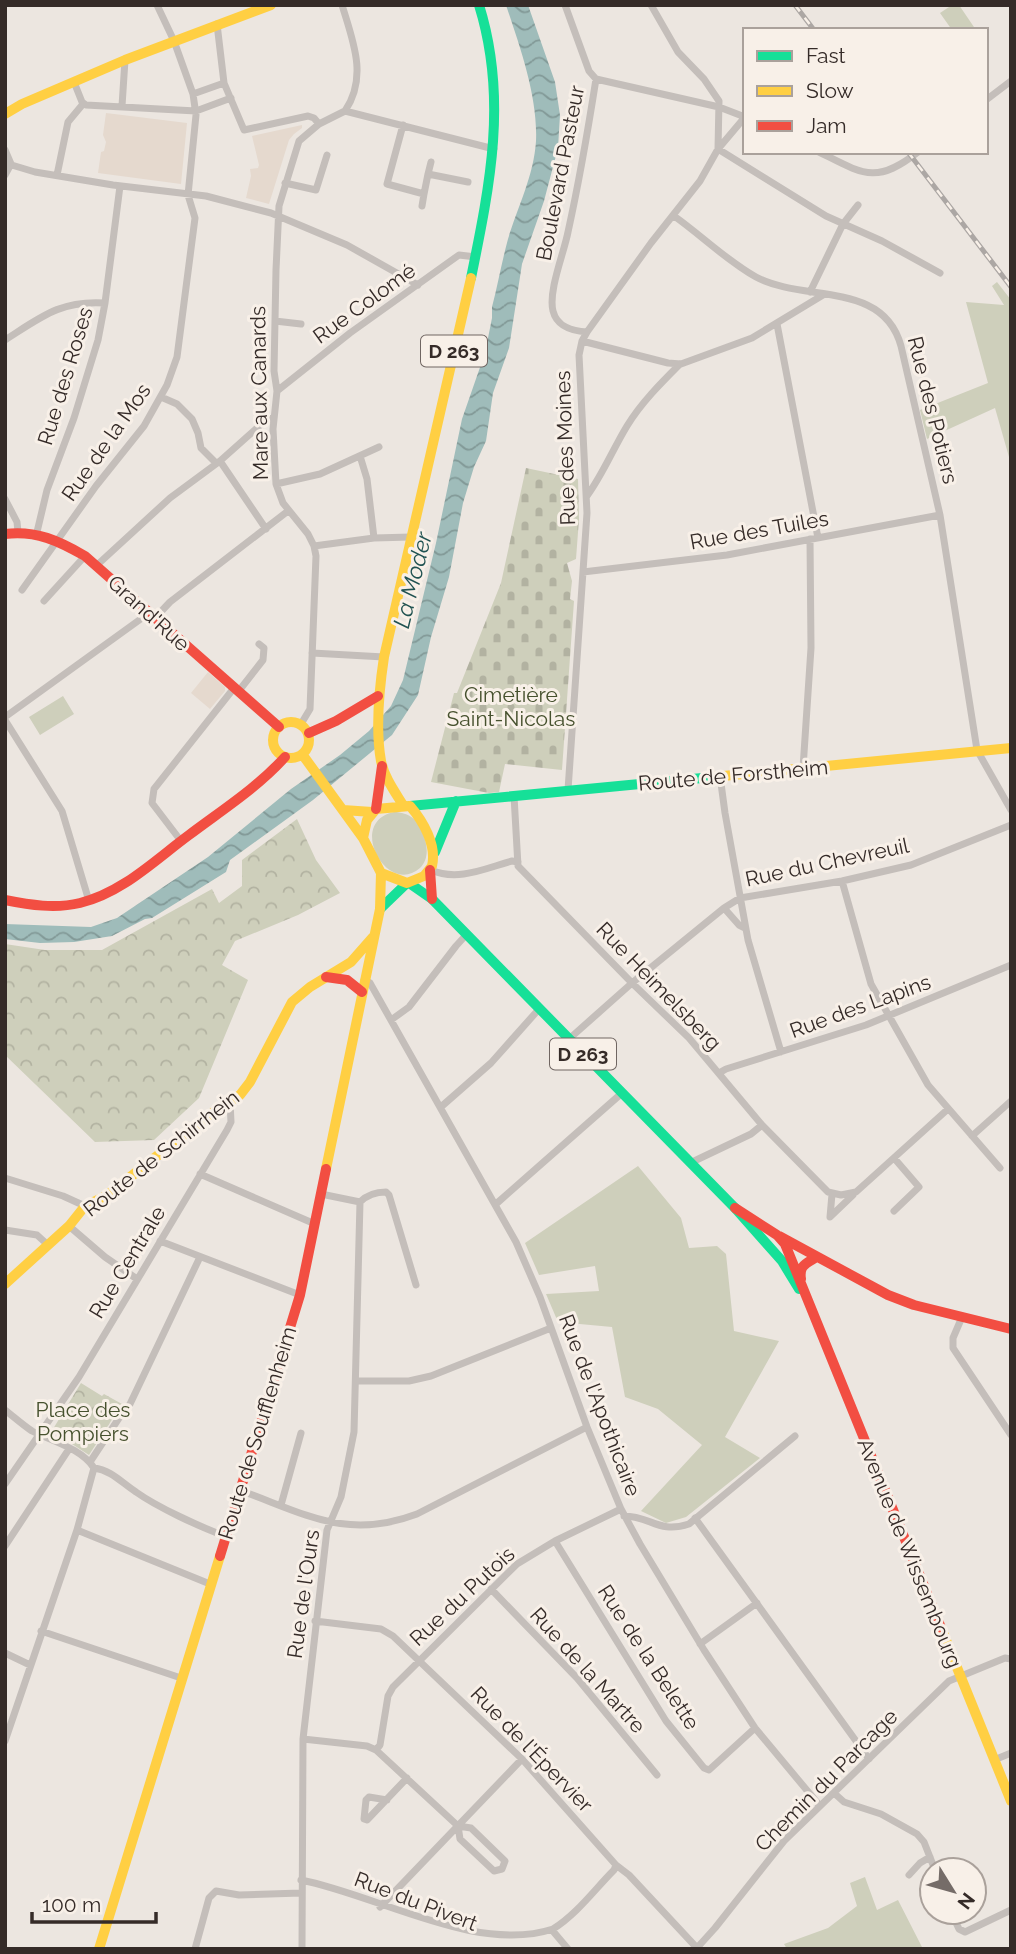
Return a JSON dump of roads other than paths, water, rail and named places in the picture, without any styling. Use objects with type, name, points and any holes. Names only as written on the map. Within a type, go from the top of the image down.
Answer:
[{"type":"main road","points":[[5,122],[9,112],[74,82],[271,5]]},
{"type":"main road","name":"D 263","points":[[374,810],[382,764],[378,696],[384,657],[476,257],[494,149],[497,118],[494,66],[488,32],[479,5]]},
{"type":"main road","name":"Grand'Rue","points":[[5,534],[37,532],[59,540],[85,556],[279,727]]},
{"type":"main road","points":[[309,733],[331,725],[378,696]]},
{"type":"main road","points":[[289,722],[301,724],[309,733],[309,745],[302,754],[285,757],[276,749],[273,738],[279,727],[289,722]]},
{"type":"main road","name":"Route de Forstheim","points":[[407,806],[1010,747]]},
{"type":"main road","points":[[302,754],[363,838],[381,873],[408,883]]},
{"type":"main road","points":[[5,900],[30,906],[61,906],[89,901],[130,881],[265,779],[285,757]]},
{"type":"main road","name":"D 263","points":[[382,764],[407,806]]},
{"type":"main road","points":[[432,900],[430,870],[456,801]]},
{"type":"main road","points":[[340,806],[374,810],[407,806],[418,814],[435,852]]},
{"type":"main road","points":[[363,838],[367,820],[374,810]]},
{"type":"main road","points":[[380,909],[408,883],[430,870]]},
{"type":"main road","name":"Route de Soufflenheim","points":[[99,1949],[300,1295],[380,909],[381,873]]},
{"type":"main road","name":"Avenue de Wissembourg","points":[[408,883],[432,900],[735,1208],[789,1271],[810,1307]]},
{"type":"main road","name":"Route de Schirrhein","points":[[5,1284],[69,1226],[85,1206],[106,1196],[240,1095],[250,1082],[292,1002],[351,962],[374,936]]},
{"type":"main road","points":[[343,967],[365,976]]},
{"type":"main road","points":[[326,977],[347,980],[362,992]]},
{"type":"main road","name":"Avenue de Wissembourg","points":[[735,1208],[777,1235],[801,1279],[810,1307],[1011,1801]]},
{"type":"main road","name":"Avenue de Wissembourg","points":[[757,1233],[790,1257]]},
{"type":"main road","points":[[777,1235],[888,1295],[914,1305],[1011,1329]]},
{"type":"main road","points":[[789,1271],[786,1262],[790,1257],[799,1250],[806,1251]]},
{"type":"main road","points":[[790,1257],[818,1258]]},
{"type":"main road","points":[[801,1279],[800,1271],[803,1265],[818,1258]]},
{"type":"street","name":"Rue de la Mos","points":[[22,590],[96,486],[144,426],[161,397],[177,357],[195,218],[188,195],[196,111],[193,94],[174,41],[157,5]]},
{"type":"street","points":[[217,24],[224,83],[244,130],[305,117],[313,117],[319,124],[345,111],[352,97],[358,72],[355,48],[342,5]]},
{"type":"street","name":"Boulevard Pasteur","points":[[565,5],[589,71],[596,79],[568,234],[551,300],[558,321],[568,328],[587,332]]},
{"type":"street","points":[[651,5],[678,52],[715,93],[719,107]]},
{"type":"street","points":[[122,106],[125,60]]},
{"type":"street","points":[[596,79],[719,107],[743,116]]},
{"type":"street","points":[[988,98],[1011,81]]},
{"type":"street","points":[[74,82],[83,103]]},
{"type":"street","points":[[193,94],[224,83]]},
{"type":"street","points":[[83,103],[196,111],[232,98]]},
{"type":"street","points":[[57,175],[68,122],[83,103]]},
{"type":"street","name":"Rue des Moines","points":[[718,149],[719,107]]},
{"type":"street","points":[[345,111],[494,149]]},
{"type":"street","name":"Rue des Moines","points":[[568,790],[587,496],[579,355],[582,341],[651,243],[700,181],[718,149],[743,119]]},
{"type":"street","name":"Mare aux Canards","points":[[314,546],[308,534],[283,503],[276,484],[274,417],[277,391],[274,371],[279,215],[285,183],[298,142],[319,124]]},
{"type":"street","points":[[403,125],[387,184],[424,194]]},
{"type":"street","points":[[5,149],[8,163],[5,175]]},
{"type":"street","points":[[718,149],[842,224],[882,241],[940,273]]},
{"type":"street","points":[[823,154],[856,169],[875,174],[892,170],[915,154]]},
{"type":"street","points":[[285,183],[316,190],[327,155]]},
{"type":"street","points":[[422,206],[431,162]]},
{"type":"street","points":[[8,163],[35,172],[213,198],[279,215],[347,245],[418,285]]},
{"type":"street","points":[[428,174],[468,182]]},
{"type":"street","name":"Rue des Roses","points":[[37,532],[47,489],[68,436],[93,355],[105,303],[120,186]]},
{"type":"street","points":[[810,292],[842,224],[858,205]]},
{"type":"street","name":"Rue des Potiers","points":[[674,216],[754,276],[773,285],[872,306],[888,318],[895,330],[940,515],[977,750]]},
{"type":"street","name":"Rue Colomé","points":[[277,391],[321,355],[458,255],[476,257]]},
{"type":"street","points":[[582,341],[681,364],[744,342],[824,294]]},
{"type":"street","points":[[5,340],[63,306],[79,302],[105,303]]},
{"type":"street","points":[[275,321],[301,324]]},
{"type":"street","points":[[777,324],[814,538],[811,648],[803,768]]},
{"type":"street","points":[[587,496],[629,423],[656,388],[681,364]]},
{"type":"street","points":[[161,397],[177,404],[192,419],[201,448],[218,462],[266,529]]},
{"type":"street","points":[[96,566],[170,498],[218,462],[267,419],[274,417]]},
{"type":"street","points":[[276,484],[320,474],[379,446]]},
{"type":"street","points":[[360,456],[367,479],[374,538]]},
{"type":"street","points":[[5,499],[17,522],[18,532]]},
{"type":"street","points":[[89,901],[62,811],[5,718],[152,616],[288,511]]},
{"type":"street","name":"Rue des Tuiles","points":[[583,572],[727,555],[940,515]]},
{"type":"street","points":[[301,724],[310,709],[316,556],[314,546],[374,538],[411,537]]},
{"type":"street","points":[[44,601],[85,556]]},
{"type":"street","points":[[181,841],[152,803],[154,789],[263,660],[264,648],[259,644]]},
{"type":"street","points":[[312,653],[384,657]]},
{"type":"street","points":[[977,750],[1011,810]]},
{"type":"street","points":[[720,776],[724,813],[746,928],[781,1052]]},
{"type":"street","points":[[430,870],[439,874],[461,875],[512,861],[518,862],[514,796]]},
{"type":"street","name":"Rue du Chevreuil","points":[[569,1040],[632,983],[723,908],[740,898],[842,881],[911,865],[1011,825]]},
{"type":"street","name":"Rue Heimelsberg","points":[[518,862],[522,871],[689,1038],[762,1125],[832,1194]]},
{"type":"street","points":[[842,881],[871,984],[928,1085],[1000,1168]]},
{"type":"street","points":[[723,908],[739,925],[746,928]]},
{"type":"street","points":[[391,1020],[409,1007],[467,935]]},
{"type":"street","name":"Rue des Lapins","points":[[719,1073],[889,1016],[1011,965]]},
{"type":"street","name":"Rue de l'Apothicaire","points":[[365,976],[442,1106],[516,1242],[587,1427],[623,1512],[700,1644],[755,1728],[821,1806]]},
{"type":"street","points":[[362,992],[377,997]]},
{"type":"street","points":[[442,1106],[491,1063],[539,1009]]},
{"type":"street","points":[[496,1204],[622,1093]]},
{"type":"street","points":[[972,1136],[1011,1101]]},
{"type":"street","name":"Rue Centrale","points":[[5,1484],[79,1377],[231,1122],[230,1102]]},
{"type":"street","points":[[856,1192],[847,1195],[832,1194],[830,1217],[948,1109]]},
{"type":"street","points":[[690,1163],[751,1134],[762,1125]]},
{"type":"street","points":[[894,1158],[919,1187],[894,1211]]},
{"type":"street","points":[[200,1174],[315,1224]]},
{"type":"street","points":[[5,1178],[63,1196],[85,1206]]},
{"type":"street","points":[[321,1194],[360,1202],[365,1197],[386,1192],[416,1285]]},
{"type":"street","name":"Rue de l'Ours","points":[[302,1949],[303,1739],[315,1621],[329,1523],[341,1497],[354,1432],[360,1202]]},
{"type":"street","points":[[69,1226],[105,1257],[137,1279]]},
{"type":"street","points":[[5,1230],[37,1234],[48,1245]]},
{"type":"street","points":[[160,1241],[300,1295]]},
{"type":"street","points":[[5,1741],[77,1530],[92,1465],[130,1404],[200,1257]]},
{"type":"street","points":[[962,1317],[953,1338],[953,1348],[1011,1435]]},
{"type":"street","points":[[357,1381],[408,1381],[431,1377],[551,1328]]},
{"type":"street","points":[[5,1410],[41,1435],[116,1477],[137,1493],[225,1536]]},
{"type":"street","points":[[239,1490],[329,1523],[360,1526],[393,1524],[587,1427]]},
{"type":"street","points":[[281,1505],[301,1433]]},
{"type":"street","points":[[623,1512],[664,1528],[689,1524],[795,1436]]},
{"type":"street","points":[[5,1546],[69,1449]]},
{"type":"street","name":"Rue du Putois","points":[[376,1750],[380,1745],[388,1696],[393,1688],[491,1589],[517,1564],[555,1541],[623,1512]]},
{"type":"street","points":[[695,1518],[869,1759]]},
{"type":"street","points":[[77,1530],[209,1584]]},
{"type":"street","name":"Rue de la Belette","points":[[555,1541],[666,1721],[704,1768],[709,1770],[755,1728]]},
{"type":"street","name":"Rue de la Martre","points":[[491,1589],[577,1678],[657,1775]]},
{"type":"street","points":[[700,1644],[757,1603]]},
{"type":"street","name":"Rue de l'Épervier","points":[[315,1621],[381,1629],[393,1636],[522,1759],[616,1865],[629,1874],[696,1948]]},
{"type":"street","points":[[41,1631],[181,1678]]},
{"type":"street","points":[[5,1653],[30,1665]]},
{"type":"street","name":"Chemin du Parcage","points":[[696,1948],[784,1841],[950,1681],[1005,1658],[1011,1660]]},
{"type":"street","points":[[303,1739],[367,1746],[376,1750],[458,1826],[471,1828],[505,1861],[502,1868],[494,1871],[460,1839],[458,1826]]},
{"type":"street","points":[[994,1760],[1011,1753]]},
{"type":"street","points":[[380,1907],[522,1759]]},
{"type":"street","points":[[387,1800],[407,1778]]},
{"type":"street","points":[[834,1793],[844,1801],[881,1814],[910,1830],[921,1838],[930,1856]]},
{"type":"street","points":[[514,1942],[552,1930],[576,1909],[616,1865]]},
{"type":"street","points":[[909,1875],[918,1865]]},
{"type":"street","name":"Rue du Pivert","points":[[301,1880],[325,1885],[440,1933]]},
{"type":"street","points":[[195,1949],[209,1898],[216,1892],[239,1895],[301,1893]]},
{"type":"street","points":[[988,1921],[1011,1910]]},
{"type":"street","points":[[958,1926],[965,1932],[978,1926]]},
{"type":"street","points":[[552,1930],[568,1949]]},
{"type":"water","points":[[506,5],[528,5],[555,82],[560,115],[558,148],[544,201],[522,264],[509,348],[493,393],[486,441],[474,467],[463,503],[449,577],[431,637],[418,695],[392,735],[313,800],[230,860],[226,872],[152,918],[112,936],[74,942],[40,943],[5,939],[5,924],[91,927],[117,918],[208,857],[291,789],[340,755],[369,731],[391,706],[403,680],[462,419],[485,353],[506,247],[535,154],[536,124],[531,90]]},
{"type":"railway","points":[[795,5],[812,28]]},
{"type":"railway","points":[[910,154],[1011,287]]},
{"type":"water label","name":"La Moder","points":[[412,580]]},
{"type":"park label","name":"Cimetière Saint-Nicolas","points":[[511,706]]},
{"type":"park label","name":"Place des Pompiers","points":[[83,1421]]}]
